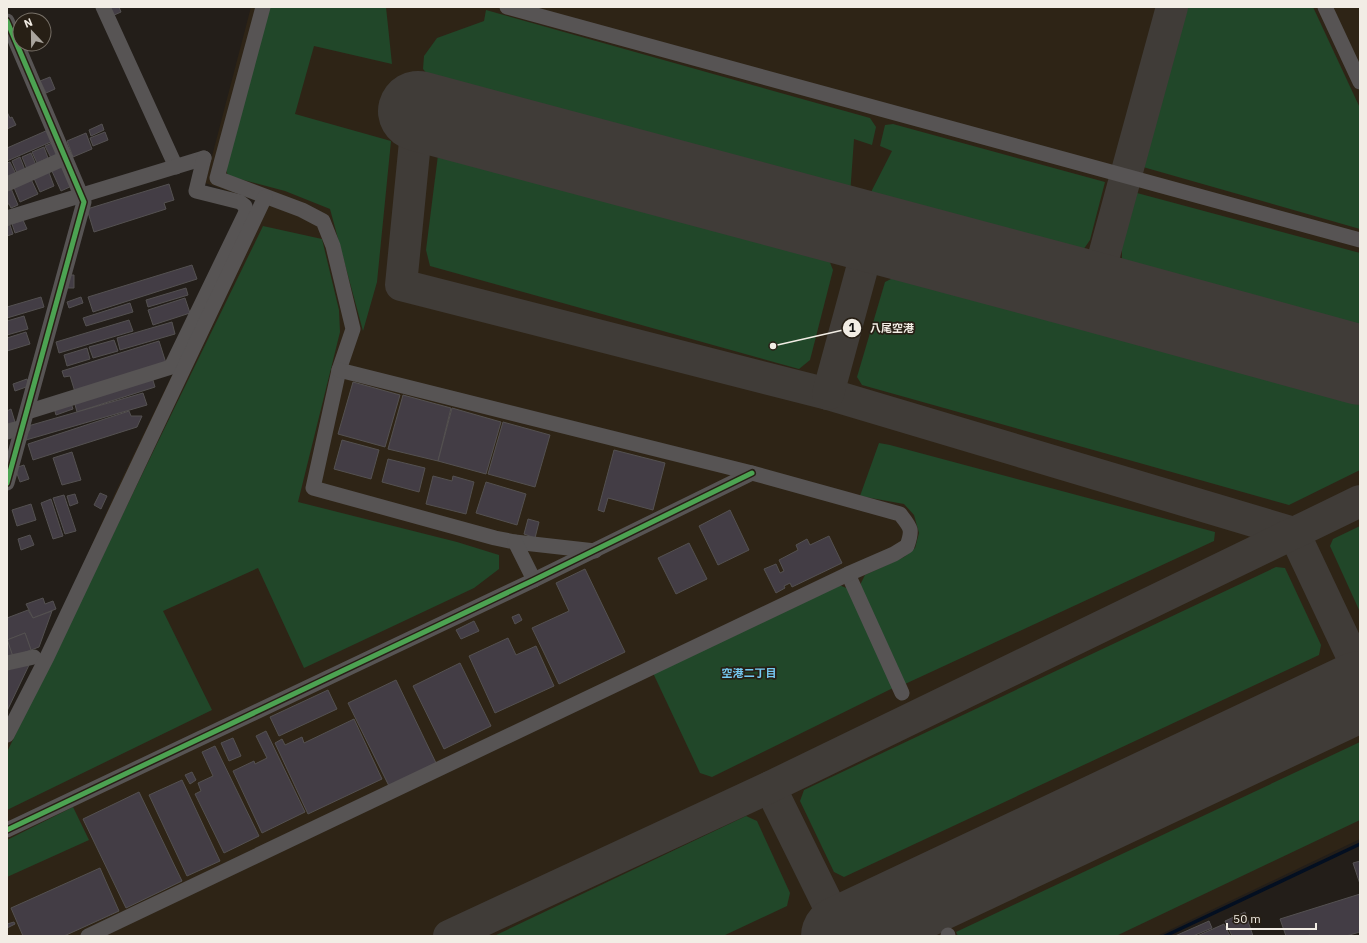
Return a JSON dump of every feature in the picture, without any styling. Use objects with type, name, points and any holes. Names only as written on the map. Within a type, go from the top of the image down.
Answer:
[{"type":"street","points":[[103,7],[176,167]]},
{"type":"street","points":[[263,7],[217,178],[302,210],[323,221],[333,246],[353,330],[339,370],[313,488],[495,538],[515,542],[595,551]]},
{"type":"street","points":[[507,7],[1360,240]]},
{"type":"street","points":[[1325,7],[1356,63],[1360,82]]},
{"type":"street","points":[[7,21],[84,202],[7,483]]},
{"type":"street","points":[[7,184],[65,158]]},
{"type":"street","points":[[7,218],[204,158],[196,191],[240,202],[245,206],[246,212],[171,367],[27,412]]},
{"type":"street","points":[[7,735],[47,657],[265,197]]},
{"type":"street","points":[[88,936],[848,574],[894,554],[907,546],[911,534],[909,525],[900,514],[752,473],[339,370]]},
{"type":"street","points":[[7,432],[23,427]]},
{"type":"street","points":[[7,828],[595,551],[752,473]]},
{"type":"street","points":[[515,542],[534,580]]},
{"type":"street","points":[[848,574],[902,694]]},
{"type":"street","points":[[7,663],[34,657]]},
{"type":"shaded area","points":[[251,7],[1360,7],[1360,839],[1157,936],[7,936],[7,733],[116,491],[256,201],[205,183]]},
{"type":"green space","points":[[269,7],[386,7],[392,64],[314,46],[295,114],[391,141],[377,282],[363,331],[330,209],[285,191],[228,176],[225,166]]},
{"type":"green space","points":[[1187,7],[1313,7],[1360,108],[1360,229],[1143,167]]},
{"type":"green space","points":[[486,10],[870,118],[876,127],[872,145],[854,139],[850,195],[429,76],[423,69],[424,56],[437,38],[484,21]]},
{"type":"green space","points":[[893,124],[1105,182],[1090,240],[1081,253],[1072,253],[870,194],[892,151],[880,146],[885,125]]},
{"type":"green space","points":[[438,155],[829,260],[833,270],[810,360],[799,369],[430,266],[426,250]]},
{"type":"green space","points":[[1137,193],[1360,253],[1360,331],[1139,272],[1122,265],[1122,244]]},
{"type":"green space","points":[[263,226],[322,239],[339,310],[340,332],[298,502],[457,542],[499,555],[499,569],[474,588],[304,668],[258,568],[163,611],[212,710],[7,810],[7,752]]},
{"type":"green space","points":[[895,277],[1360,405],[1360,470],[1289,505],[862,385],[857,377],[885,282]]},
{"type":"green space","points":[[879,443],[1215,532],[1214,541],[905,684],[861,592],[861,583],[865,575],[904,557],[915,548],[919,533],[914,515],[904,504],[860,496]]},
{"type":"green space","points":[[1360,526],[1360,612],[1330,546],[1333,539]]},
{"type":"green space","points":[[1276,567],[1285,568],[1321,645],[1319,655],[844,877],[834,872],[800,801],[804,790]]},
{"type":"green space","points":[[839,585],[849,589],[893,688],[712,777],[700,773],[653,673]]},
{"type":"green space","points":[[1360,742],[1360,820],[1116,936],[958,936],[956,932]]},
{"type":"green space","points":[[73,807],[89,840],[7,877],[7,840]]},
{"type":"green space","points":[[746,816],[757,821],[790,893],[787,906],[723,936],[494,936]]},
{"type":"building","points":[[109,7],[119,7],[121,12],[112,16]]},
{"type":"building","points":[[50,77],[55,89],[46,93],[40,81]]},
{"type":"building","points":[[7,112],[10,118],[12,117],[16,125],[7,129]]},
{"type":"building","points":[[102,124],[104,130],[91,136],[89,130]]},
{"type":"building","points":[[48,130],[53,141],[7,161],[7,148]]},
{"type":"building","points":[[105,132],[108,140],[93,146],[90,138]]},
{"type":"building","points":[[86,133],[92,149],[73,157],[67,141]]},
{"type":"building","points":[[52,143],[58,155],[51,158],[45,146]]},
{"type":"building","points":[[44,147],[48,158],[37,163],[32,152]]},
{"type":"building","points":[[31,153],[36,165],[27,169],[22,157]]},
{"type":"building","points":[[20,157],[25,170],[17,173],[12,161]]},
{"type":"building","points":[[10,162],[16,174],[7,178],[7,163]]},
{"type":"building","points":[[63,163],[74,185],[61,191],[51,169]]},
{"type":"building","points":[[48,170],[54,186],[40,192],[33,176]]},
{"type":"building","points":[[30,177],[38,194],[20,202],[13,185]]},
{"type":"building","points":[[169,184],[174,200],[164,203],[166,209],[94,232],[87,209]]},
{"type":"building","points":[[10,186],[18,205],[11,208],[9,204],[7,204],[7,187]]},
{"type":"building","points":[[23,220],[27,229],[15,233],[12,224]]},
{"type":"building","points":[[10,225],[13,234],[7,236],[7,226]]},
{"type":"building","points":[[192,265],[197,279],[93,312],[88,297]]},
{"type":"building","points":[[67,275],[74,275],[74,288],[68,288]]},
{"type":"building","points":[[186,288],[188,295],[148,307],[146,300]]},
{"type":"building","points":[[41,297],[44,307],[7,318],[7,307]]},
{"type":"building","points":[[81,297],[83,303],[69,308],[67,302]]},
{"type":"building","points":[[185,298],[190,313],[153,325],[148,310]]},
{"type":"building","points":[[130,303],[133,312],[86,326],[83,318]]},
{"type":"building","points":[[24,316],[28,329],[7,335],[7,321]]},
{"type":"building","points":[[129,320],[133,331],[59,353],[56,342]]},
{"type":"building","points":[[172,322],[175,334],[120,350],[117,338]]},
{"type":"building","points":[[26,332],[30,344],[7,351],[7,338]]},
{"type":"building","points":[[114,340],[118,351],[93,358],[89,347]]},
{"type":"building","points":[[159,341],[166,363],[75,392],[70,376],[64,377],[62,371]]},
{"type":"building","points":[[87,348],[90,359],[67,366],[64,355]]},
{"type":"building","points":[[152,377],[155,387],[77,412],[74,401]]},
{"type":"building","points":[[27,379],[29,386],[15,391],[13,384]]},
{"type":"building","points":[[353,382],[400,395],[385,447],[338,434]]},
{"type":"building","points":[[143,393],[147,405],[26,440],[28,426]]},
{"type":"building","points":[[403,395],[451,408],[438,461],[388,449]]},
{"type":"building","points":[[71,403],[73,409],[56,415],[54,408]]},
{"type":"building","points":[[452,408],[501,422],[486,474],[438,461]]},
{"type":"building","points":[[11,409],[15,422],[7,424],[7,411]]},
{"type":"building","points":[[129,411],[131,416],[142,416],[137,427],[33,460],[28,444]]},
{"type":"building","points":[[503,422],[550,435],[535,487],[488,474]]},
{"type":"building","points":[[342,440],[379,450],[371,479],[334,469]]},
{"type":"building","points":[[614,450],[665,463],[653,510],[608,498],[604,512],[598,510]]},
{"type":"building","points":[[72,452],[81,480],[62,485],[53,458]]},
{"type":"building","points":[[388,459],[425,468],[419,492],[382,482]]},
{"type":"building","points":[[24,465],[29,479],[20,482],[15,468]]},
{"type":"building","points":[[433,476],[452,481],[453,476],[474,482],[466,514],[426,504]]},
{"type":"building","points":[[486,482],[526,494],[517,525],[476,513]]},
{"type":"building","points":[[100,493],[107,496],[101,509],[94,505]]},
{"type":"building","points":[[75,494],[78,503],[70,506],[67,496]]},
{"type":"building","points":[[64,495],[76,531],[65,534],[53,498]]},
{"type":"building","points":[[51,499],[63,536],[53,539],[41,503]]},
{"type":"building","points":[[31,504],[36,520],[17,526],[12,510]]},
{"type":"building","points":[[730,510],[749,550],[718,565],[699,526]]},
{"type":"building","points":[[528,519],[539,522],[535,538],[524,534]]},
{"type":"building","points":[[30,535],[34,545],[21,550],[18,539]]},
{"type":"building","points":[[829,536],[842,563],[792,587],[790,583],[776,593],[764,569],[776,564],[780,573],[784,571],[779,560],[798,550],[796,545],[807,539],[810,545]]},
{"type":"building","points":[[689,543],[707,579],[676,594],[658,558]]},
{"type":"building","points":[[585,569],[625,652],[559,684],[532,628],[569,611],[556,583]]},
{"type":"building","points":[[43,598],[45,604],[53,601],[56,609],[33,618],[26,604]]},
{"type":"building","points":[[28,610],[33,618],[52,611],[39,647],[31,650],[25,633],[7,640],[7,618]]},
{"type":"building","points":[[519,614],[522,620],[515,624],[512,617]]},
{"type":"building","points":[[474,621],[479,631],[461,639],[456,630]]},
{"type":"building","points":[[25,633],[31,650],[13,657],[7,640]]},
{"type":"building","points":[[508,638],[516,655],[536,646],[554,686],[495,713],[469,656]]},
{"type":"building","points":[[7,639],[13,657],[7,658]]},
{"type":"building","points":[[30,663],[7,711],[7,669]]},
{"type":"building","points":[[460,663],[491,726],[444,749],[413,686]]},
{"type":"building","points":[[396,680],[436,763],[389,786],[348,703]]},
{"type":"building","points":[[328,690],[337,709],[279,736],[270,717]]},
{"type":"building","points":[[354,719],[382,779],[308,814],[275,743],[282,739],[285,745],[302,737],[304,743]]},
{"type":"building","points":[[266,731],[305,812],[262,833],[233,771],[254,761],[255,764],[267,758],[256,736]]},
{"type":"building","points":[[233,738],[241,756],[229,761],[221,743]]},
{"type":"building","points":[[215,746],[259,836],[224,853],[195,794],[201,791],[198,783],[213,776],[202,752]]},
{"type":"building","points":[[192,772],[196,780],[190,784],[185,775]]},
{"type":"building","points":[[182,780],[220,861],[187,876],[149,795]]},
{"type":"building","points":[[139,792],[182,881],[126,908],[83,819]]},
{"type":"building","points":[[1360,861],[1360,884],[1353,863]]},
{"type":"building","points":[[100,868],[119,911],[64,936],[23,936],[11,908]]},
{"type":"building","points":[[1360,894],[1360,932],[1346,936],[1286,936],[1280,919]]},
{"type":"building","points":[[1245,912],[1253,936],[1232,936],[1225,921]]},
{"type":"building","points":[[1209,921],[1212,928],[1193,936],[1175,936]]},
{"type":"building","points":[[14,922],[15,924],[7,928],[7,924]]},
{"type":"building","points":[[1224,924],[1230,936],[1197,936]]},
{"type":"waterway","points":[[1165,936],[1360,844]]},
{"type":"taxiway","points":[[1094,292],[1172,7]]},
{"type":"taxiway","points":[[418,111],[401,285],[828,394],[1294,533],[1360,673]]},
{"type":"taxiway","points":[[828,394],[872,232]]},
{"type":"taxiway","points":[[449,936],[770,787],[1360,501]]},
{"type":"taxiway","points":[[770,787],[843,935]]},
{"type":"runway","points":[[418,111],[1094,292],[1360,365]]},
{"type":"runway","points":[[841,936],[1360,691]]},
{"type":"cycle path","points":[[7,21],[84,202],[7,483]]},
{"type":"cycle path","points":[[7,830],[534,580],[752,473]]},
{"type":"place","name":"八尾空港","points":[[773,346]]},
{"type":"district","name":"空港二丁目","points":[[749,673]]}]
